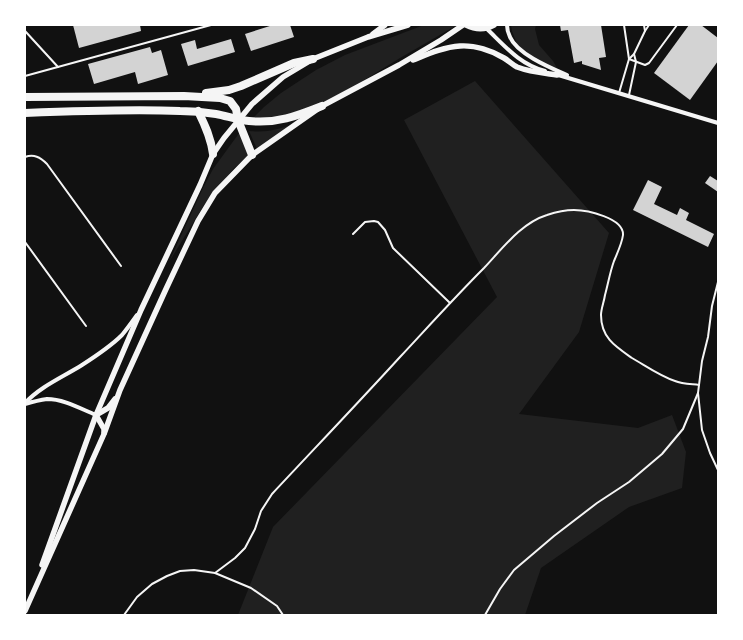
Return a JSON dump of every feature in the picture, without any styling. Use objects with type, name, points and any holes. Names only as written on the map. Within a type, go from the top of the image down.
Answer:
[{"type":"highway","points":[[184,96],[229,90],[294,63],[313,59]]},
{"type":"highway","points":[[25,97],[184,96],[213,97],[226,100],[236,109],[238,120],[252,155]]},
{"type":"highway","points":[[25,113],[198,111],[238,120],[266,122],[282,120],[322,106]]},
{"type":"highway","points":[[198,111],[206,126],[212,145],[213,154]]},
{"type":"street","points":[[368,37],[385,25]]},
{"type":"street","points":[[26,609],[96,415],[141,310],[213,154],[252,104],[283,77],[313,59],[368,37],[408,25]]},
{"type":"street","points":[[26,609],[104,434],[120,390],[198,221],[215,194],[252,155],[322,106],[399,65],[463,25]]},
{"type":"street","points":[[466,25],[475,28],[486,28],[494,25]]},
{"type":"street","points":[[507,25],[513,44],[520,50],[576,80]]},
{"type":"street","points":[[486,28],[518,58],[534,68],[718,123]]},
{"type":"street","points":[[399,65],[446,48],[461,46],[476,47],[489,51],[516,66],[535,72],[557,75]]},
{"type":"street","points":[[25,403],[36,393],[86,362],[113,342],[122,334],[141,310]]},
{"type":"street","points":[[96,415],[108,408],[120,390]]},
{"type":"street","points":[[25,403],[44,400],[56,400],[68,403],[96,415],[104,429],[104,434]]},
{"type":"lane","points":[[25,76],[211,25]]},
{"type":"lane","points":[[619,93],[629,59],[624,25]]},
{"type":"lane","points":[[644,25],[645,31]]},
{"type":"lane","points":[[629,59],[634,54],[649,25]]},
{"type":"lane","points":[[629,59],[646,65],[649,63],[676,25]]},
{"type":"lane","points":[[25,31],[58,67]]},
{"type":"lane","points":[[628,96],[636,62],[634,54]]},
{"type":"lane","points":[[25,157],[38,157],[46,164],[122,266]]},
{"type":"lane","points":[[215,573],[235,558],[245,548],[255,529],[261,511],[272,494],[512,238],[528,224],[538,218],[564,211],[575,210],[591,212],[612,220],[622,228],[622,238],[611,270],[601,314],[607,338],[618,349],[666,378],[676,382],[699,385]]},
{"type":"lane","points":[[353,234],[365,222],[378,222],[385,230],[393,248],[450,303]]},
{"type":"lane","points":[[25,242],[86,326]]},
{"type":"lane","points":[[718,282],[702,361],[698,393],[702,430],[718,470]]},
{"type":"lane","points":[[485,615],[500,589],[514,570],[554,536],[629,482],[662,454],[683,429],[698,393]]},
{"type":"lane","points":[[124,615],[137,597],[152,584],[180,572],[194,570],[215,573],[251,588],[277,606],[283,615]]},
{"type":"shaded area","points":[[424,25],[457,25],[353,87],[299,115],[251,120],[281,93],[316,70],[345,55]]},
{"type":"shaded area","points":[[511,25],[536,25],[535,29],[539,45],[557,68],[536,60],[517,44]]},
{"type":"shaded area","points":[[475,81],[609,233],[579,332],[519,414],[638,428],[672,415],[686,452],[682,488],[629,507],[541,568],[525,615],[238,615],[273,527],[497,297],[404,120]]},
{"type":"shaded area","points":[[295,124],[257,149],[249,131],[267,131]]},
{"type":"shaded area","points":[[240,132],[248,153],[247,157],[234,168],[204,205],[169,262],[213,169]]},
{"type":"building","points":[[73,25],[140,25],[141,31],[79,48]]},
{"type":"building","points":[[273,25],[290,25],[294,37],[251,51],[245,34]]},
{"type":"building","points":[[560,25],[601,25],[606,57],[599,58],[601,70],[582,64],[582,61],[574,63],[568,30],[561,31]]},
{"type":"building","points":[[689,25],[701,25],[718,38],[718,61],[690,100],[654,73]]},
{"type":"building","points":[[231,39],[235,52],[188,66],[181,44],[195,40],[197,49]]},
{"type":"building","points":[[150,47],[152,53],[161,50],[168,75],[138,84],[135,72],[94,84],[88,64]]},
{"type":"building","points":[[710,176],[718,181],[718,192],[705,183]]},
{"type":"building","points":[[648,180],[662,187],[654,204],[677,215],[680,208],[689,213],[686,220],[714,234],[708,247],[633,210]]}]
